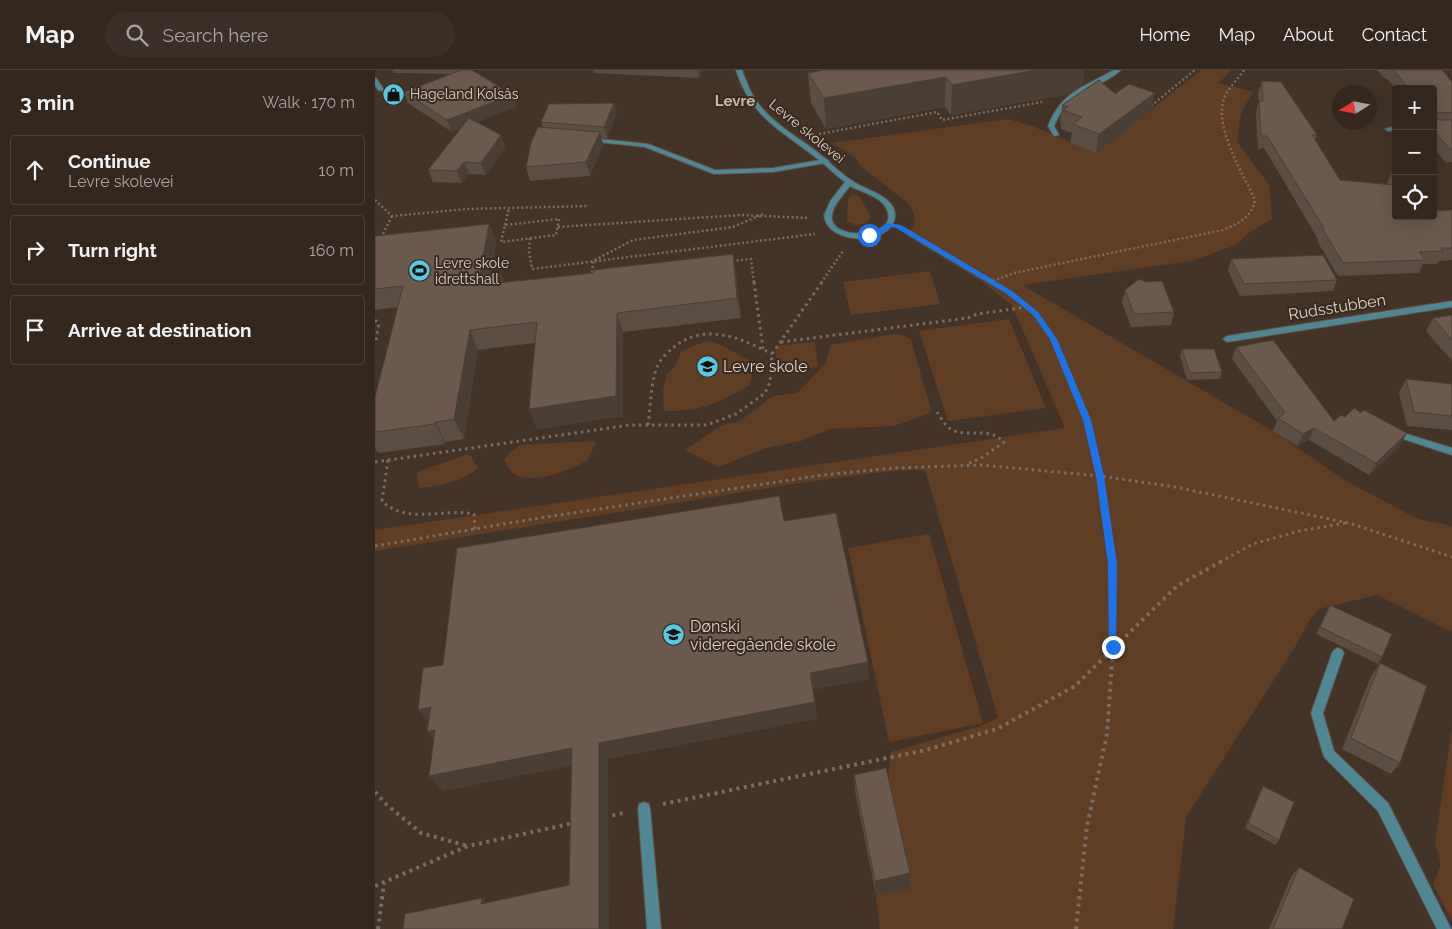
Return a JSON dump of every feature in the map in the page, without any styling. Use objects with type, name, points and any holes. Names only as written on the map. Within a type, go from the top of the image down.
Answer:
[{"type":"street","name":"Levre skolevei","points":[[739,70],[752,100],[763,114],[849,182],[870,192],[889,206],[892,215],[889,225],[882,231],[856,236],[837,230],[830,224],[828,215],[835,200],[849,182]]},
{"type":"street","points":[[1056,135],[1051,126],[1059,107],[1083,88],[1118,70]]},
{"type":"street","points":[[375,80],[381,90]]},
{"type":"street","points":[[581,139],[646,145],[714,172],[773,170],[826,162]]},
{"type":"street","name":"Rudsstubben","points":[[1227,339],[1452,304]]},
{"type":"street","points":[[1387,431],[1452,452]]},
{"type":"street","points":[[1338,653],[1317,713],[1329,754],[1383,807],[1444,929]]},
{"type":"street","points":[[644,808],[654,929]]},
{"type":"path","points":[[1148,108],[1195,70]]},
{"type":"path","points":[[992,281],[1014,273],[1223,230],[1244,221],[1254,211],[1255,200],[1224,131],[1222,113],[1225,98],[1244,70]]},
{"type":"path","points":[[797,141],[821,133],[937,112],[942,120],[1068,98]]},
{"type":"path","points":[[375,200],[392,216],[467,209],[589,206]]},
{"type":"path","points":[[505,225],[559,219],[556,236],[501,242],[505,225],[509,208]]},
{"type":"path","points":[[558,227],[763,214],[808,218]]},
{"type":"path","points":[[593,261],[633,240],[733,227],[763,214]]},
{"type":"path","points":[[380,240],[392,216]]},
{"type":"path","points":[[889,225],[898,227],[992,281],[1035,313],[1054,339],[1066,364],[1087,420],[1100,476],[1112,564],[1113,647],[1107,734],[1087,826],[1076,929]]},
{"type":"path","points":[[530,238],[529,251],[532,268],[815,234]]},
{"type":"path","points":[[375,462],[611,428],[648,425],[707,426],[736,414],[765,393],[771,382],[772,354],[846,246]]},
{"type":"path","points":[[723,262],[751,259],[763,349]]},
{"type":"path","points":[[593,261],[591,277],[601,276]]},
{"type":"path","points":[[781,342],[968,318],[977,314],[1028,307]]},
{"type":"path","points":[[375,320],[379,324],[375,344]]},
{"type":"path","points":[[648,425],[657,368],[675,345],[686,338],[714,332],[735,336],[772,354]]},
{"type":"path","points":[[937,412],[947,426],[955,431],[992,434],[1002,438],[1004,442],[983,456],[962,466]]},
{"type":"path","points":[[388,460],[382,501],[387,508],[397,512],[425,514],[466,511],[473,514],[475,529]]},
{"type":"path","points":[[375,546],[823,475],[894,468],[981,466],[1100,476],[1175,487],[1349,523],[1452,557]]},
{"type":"path","points":[[595,819],[926,750],[997,729],[1075,686],[1177,586],[1245,548],[1299,531],[1349,523]]},
{"type":"path","points":[[375,792],[387,805],[421,833],[468,846]]},
{"type":"path","points":[[375,886],[468,846],[576,823]]},
{"type":"path","points":[[378,929],[384,882]]},
{"type":"shaded area","points":[[1201,70],[1231,70],[1219,83],[1253,92],[1241,113],[1237,142],[1269,185],[1272,219],[1250,232],[1236,245],[1191,261],[1022,285],[1273,431],[1346,481],[1418,519],[1447,525],[1452,528],[1452,632],[1377,595],[1319,609],[1309,621],[1295,647],[1186,817],[1173,929],[880,929],[876,895],[910,888],[887,785],[891,752],[981,726],[998,718],[925,470],[900,470],[819,480],[375,551],[375,530],[1065,428],[1012,305],[981,281],[907,236],[914,220],[914,213],[909,204],[860,166],[856,158],[832,143],[1008,119],[1032,126],[1096,153]]},
{"type":"shaded area","points":[[853,194],[859,196],[871,217],[867,223],[857,225],[847,222],[848,198]]},
{"type":"shaded area","points":[[930,271],[940,304],[851,315],[843,282]]},
{"type":"shaded area","points":[[1009,319],[1046,408],[948,421],[919,331]]},
{"type":"shaded area","points":[[894,334],[903,335],[911,340],[931,409],[930,413],[894,426],[830,429],[801,441],[766,448],[719,467],[685,450],[722,425],[740,421],[773,396],[797,393],[826,363],[830,345]]},
{"type":"shaded area","points":[[707,341],[719,344],[755,362],[750,385],[718,402],[700,408],[664,411],[663,391],[667,374],[675,367],[681,351]]},
{"type":"shaded area","points":[[815,342],[818,367],[777,371],[775,346]]},
{"type":"shaded area","points":[[596,442],[587,461],[552,475],[524,478],[512,472],[504,460],[520,445]]},
{"type":"shaded area","points":[[465,455],[470,455],[478,468],[472,473],[450,483],[419,488],[417,473]]},
{"type":"shaded area","points":[[929,534],[983,723],[889,742],[848,548]]},
{"type":"shaded area","points":[[1452,727],[1452,921],[1433,884],[1441,865],[1435,843]]},
{"type":"building","points":[[462,70],[472,70],[512,95],[447,120],[404,92]]},
{"type":"building","points":[[824,70],[1037,70],[952,85],[946,77],[824,98],[808,73]]},
{"type":"building","points":[[1394,70],[1442,70],[1452,82],[1452,113],[1438,112],[1437,115],[1437,85],[1406,85]]},
{"type":"building","points":[[1099,80],[1115,94],[1129,84],[1155,93],[1099,134],[1073,124],[1082,117],[1063,110],[1068,107],[1062,105]]},
{"type":"building","points":[[1262,81],[1281,82],[1317,135],[1312,135],[1340,180],[1392,185],[1392,220],[1437,220],[1437,211],[1452,210],[1452,248],[1441,248],[1443,251],[1419,252],[1425,260],[1343,263],[1322,228],[1324,228],[1267,136],[1261,136],[1259,101],[1263,101]]},
{"type":"building","points":[[614,103],[604,127],[541,122],[549,104]]},
{"type":"building","points":[[469,118],[501,135],[481,163],[464,162],[457,171],[428,170]]},
{"type":"building","points":[[1437,119],[1452,120],[1452,151],[1437,134]]},
{"type":"building","points":[[538,127],[600,132],[586,162],[526,167],[531,143]]},
{"type":"building","points":[[489,224],[480,274],[500,273],[499,283],[593,273],[593,270],[733,254],[737,298],[617,313],[616,396],[529,409],[537,322],[470,330],[454,419],[435,422],[435,424],[375,432],[375,397],[403,286],[375,289],[375,236]]},
{"type":"building","points":[[1323,255],[1337,280],[1244,284],[1231,259]]},
{"type":"building","points":[[1139,279],[1146,282],[1162,281],[1174,312],[1134,314],[1125,290]]},
{"type":"building","points":[[1452,315],[1452,340],[1433,318]]},
{"type":"building","points":[[1273,340],[1334,421],[1341,415],[1345,417],[1354,408],[1361,413],[1364,410],[1407,433],[1376,463],[1314,428],[1303,434],[1278,418],[1285,413],[1236,347]]},
{"type":"building","points":[[1182,349],[1214,349],[1222,372],[1190,373]]},
{"type":"building","points":[[1406,379],[1452,384],[1452,416],[1414,412]]},
{"type":"building","points":[[779,496],[784,521],[836,513],[868,662],[810,673],[815,702],[599,743],[599,929],[403,929],[405,914],[482,898],[481,904],[569,885],[572,748],[429,776],[435,730],[427,732],[431,707],[418,710],[423,668],[443,665],[457,548]]},
{"type":"building","points":[[1330,605],[1392,634],[1382,657],[1320,627]]},
{"type":"building","points":[[1380,663],[1427,686],[1400,763],[1351,738]]},
{"type":"building","points":[[886,768],[910,873],[875,881],[854,775]]},
{"type":"building","points":[[1263,786],[1294,802],[1279,840],[1248,823]]},
{"type":"building","points":[[1299,867],[1354,899],[1342,929],[1273,929]]},
{"type":"place","name":"Hageland Kolsås","points":[[394,94]]},
{"type":"place","name":"Levre skole idrettshall","points":[[419,271]]},
{"type":"place","name":"Levre skole","points":[[707,366]]},
{"type":"place","name":"Dønski videregående skole","points":[[674,635]]},
{"type":"district","name":"Levre","points":[[735,101]]},
{"type":"route","points":[[869,235],[882,231],[889,225],[898,227],[1009,292],[1035,313],[1054,339],[1066,364],[1087,420],[1100,476],[1112,564],[1113,647]]}]
